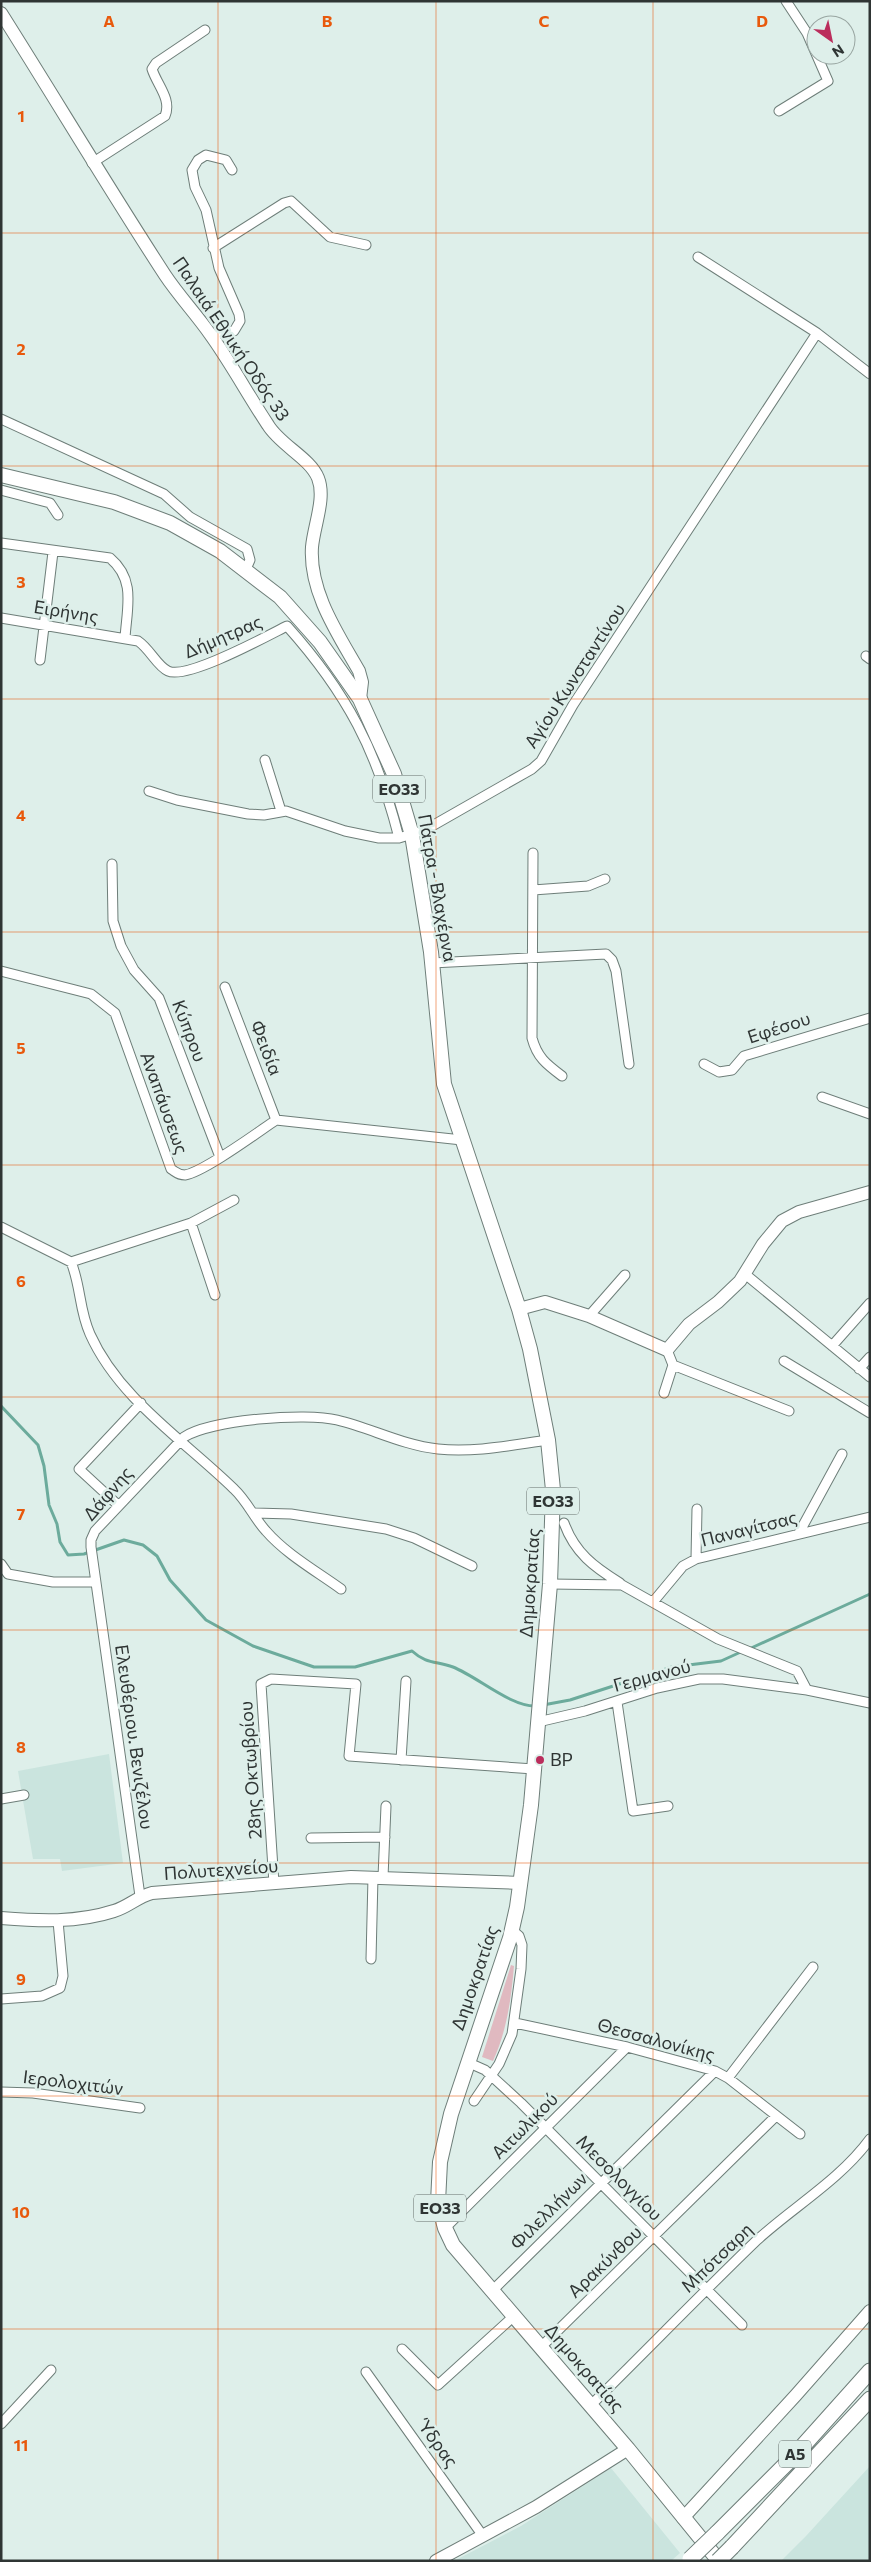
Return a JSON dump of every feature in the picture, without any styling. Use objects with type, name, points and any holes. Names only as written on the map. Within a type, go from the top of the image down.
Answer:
[{"type":"highway","name":"Α5","points":[[689,2560],[793,2457],[870,2371]]},
{"type":"highway","name":"Α5","points":[[718,2561],[870,2400]]},
{"type":"main road","name":"Πάτρα - Βλαχέρνα","points":[[1,475],[65,489],[144,512],[193,535],[246,569],[280,597],[305,623],[360,700],[394,774],[432,963],[444,1084],[519,1309]]},
{"type":"main road","name":"Δημοκρατίας","points":[[519,1309],[539,1388],[548,1440],[553,1490],[550,1584],[534,1769],[521,1883],[512,1930],[451,2114],[440,2162],[438,2202],[445,2228],[453,2245],[628,2449],[718,2561]]},
{"type":"street","points":[[779,111],[828,81],[807,33],[786,1]]},
{"type":"street","name":"Παλαιά Εθνική Οδός 33","points":[[1,12],[92,163],[167,278],[210,335],[269,427],[281,442],[311,466],[318,478],[320,499],[312,547],[313,568],[326,609],[360,671],[362,682],[360,700]]},
{"type":"street","points":[[92,163],[165,116],[168,109],[167,101],[152,69],[156,63],[205,30]]},
{"type":"street","points":[[210,335],[234,332],[240,320],[214,248],[206,210],[195,188],[192,170],[198,160],[206,155],[226,160],[232,170]]},
{"type":"street","points":[[214,248],[284,203],[291,201],[330,237],[366,245]]},
{"type":"street","points":[[698,257],[817,333],[870,374]]},
{"type":"street","name":"Αγίου Κωνσταντίνου","points":[[149,792],[177,800],[248,814],[264,815],[282,811],[345,831],[379,838],[406,836],[425,830],[528,772],[540,761],[573,706],[817,333]]},
{"type":"street","points":[[1,418],[164,494],[180,511],[247,549],[250,560],[246,569]]},
{"type":"street","points":[[1,490],[50,503],[58,515]]},
{"type":"street","points":[[1,543],[54,552],[110,558],[120,566],[128,580],[125,638]]},
{"type":"street","points":[[40,660],[54,552]]},
{"type":"street","name":"Ειρήνης","points":[[1,618],[125,638]]},
{"type":"street","name":"Δήμητρας","points":[[125,638],[147,647],[166,671],[174,673],[203,666],[287,626],[318,663],[362,731],[406,836]]},
{"type":"street","points":[[264,760],[282,811]]},
{"type":"street","points":[[533,853],[532,1038],[535,1052],[541,1060],[562,1076]]},
{"type":"street","name":"Κύπρου","points":[[112,864],[113,920],[121,946],[134,970],[159,998],[220,1157]]},
{"type":"street","points":[[533,890],[588,886],[604,879]]},
{"type":"street","points":[[432,963],[601,952],[610,958],[616,971],[629,1064]]},
{"type":"street","name":"Αναπάυσεως","points":[[1,971],[91,994],[114,1013],[171,1169],[179,1175],[187,1174],[220,1157],[276,1120]]},
{"type":"street","name":"Φειδία","points":[[225,987],[276,1120]]},
{"type":"street","name":"Εφέσου","points":[[704,1064],[719,1072],[732,1070],[744,1056],[870,1018]]},
{"type":"street","points":[[822,1097],[870,1114]]},
{"type":"street","points":[[276,1120],[462,1140]]},
{"type":"street","points":[[667,1350],[689,1324],[718,1302],[745,1274],[770,1233],[786,1218],[820,1204],[870,1192]]},
{"type":"street","points":[[71,1262],[191,1223],[234,1200]]},
{"type":"street","points":[[191,1223],[215,1295]]},
{"type":"street","points":[[1,1227],[71,1262],[78,1278],[81,1307],[90,1334],[114,1373],[141,1403],[235,1490],[255,1513],[271,1536],[341,1589]]},
{"type":"street","points":[[745,1274],[870,1377]]},
{"type":"street","points":[[589,1316],[625,1275]]},
{"type":"street","points":[[519,1309],[545,1302],[589,1316],[667,1350],[673,1365],[664,1393]]},
{"type":"street","points":[[832,1346],[870,1303]]},
{"type":"street","points":[[859,1369],[870,1358]]},
{"type":"street","points":[[784,1361],[870,1413]]},
{"type":"street","points":[[673,1365],[789,1411]]},
{"type":"street","points":[[118,1505],[79,1469],[141,1403]]},
{"type":"street","points":[[180,1440],[193,1432],[238,1422],[313,1417],[334,1419],[388,1438],[439,1450],[482,1449],[548,1440]]},
{"type":"street","name":"Δάφνης","points":[[96,1582],[91,1540],[118,1505],[180,1440]]},
{"type":"street","points":[[799,1533],[842,1454]]},
{"type":"street","points":[[696,1509],[696,1559]]},
{"type":"street","points":[[255,1513],[291,1514],[386,1530],[414,1538],[472,1566]]},
{"type":"street","name":"Παναγίτσας","points":[[653,1602],[683,1566],[696,1559],[870,1516]]},
{"type":"street","points":[[564,1523],[571,1541],[592,1566],[622,1585],[738,1648],[797,1671],[807,1690]]},
{"type":"street","points":[[1,1564],[5,1574],[53,1582],[96,1582]]},
{"type":"street","name":"Ελευθέριου. Βενιζέλου","points":[[96,1582],[140,1896]]},
{"type":"street","points":[[550,1584],[622,1585]]},
{"type":"street","name":"28ης Οκτωβρίου","points":[[274,1884],[261,1684],[271,1679],[356,1684],[348,1756],[401,1760]]},
{"type":"street","name":"Γερμανού","points":[[538,1718],[617,1702],[657,1688],[698,1679],[723,1679],[807,1690],[870,1703]]},
{"type":"street","points":[[406,1681],[401,1760],[534,1769]]},
{"type":"street","points":[[617,1702],[632,1811],[668,1806]]},
{"type":"street","points":[[1,1799],[24,1796]]},
{"type":"street","points":[[371,1959],[386,1806]]},
{"type":"street","points":[[311,1838],[384,1837]]},
{"type":"street","name":"Πολυτεχνείου","points":[[1,1918],[58,1921],[112,1912],[129,1905],[140,1896],[169,1891],[321,1879],[378,1877],[521,1883]]},
{"type":"street","points":[[1,1999],[42,1996],[60,1988],[63,1976],[58,1921]]},
{"type":"street","points":[[474,2102],[492,2076],[509,2043],[515,2023],[522,1945],[518,1936],[512,1930]]},
{"type":"street","points":[[728,2078],[812,1967]]},
{"type":"street","name":"Θεσσαλονίκης","points":[[515,2023],[627,2047],[715,2071],[728,2078],[800,2134]]},
{"type":"street","name":"Αιτωλικού","points":[[445,2228],[627,2047]]},
{"type":"street","name":"Μεσολογγίου","points":[[467,2062],[480,2066],[492,2076],[742,2326]]},
{"type":"street","name":"Φιλελλήνων","points":[[492,2290],[715,2071]]},
{"type":"street","name":"Ιερολοχιτών","points":[[1,2092],[33,2093],[140,2108]]},
{"type":"street","name":"Αρακύνθου","points":[[541,2347],[776,2116]]},
{"type":"street","name":"Μπότσαρη","points":[[591,2406],[757,2240],[829,2180],[862,2150],[870,2139]]},
{"type":"street","points":[[683,2518],[870,2311]]},
{"type":"street","points":[[402,2349],[438,2385],[514,2316]]},
{"type":"street","points":[[1,2424],[51,2370]]},
{"type":"street","name":"Ύδρας","points":[[366,2372],[483,2536]]},
{"type":"street","points":[[436,2561],[557,2494],[628,2449]]},
{"type":"shaded area","points":[[109,1754],[123,1863],[62,1871],[60,1859],[33,1859],[18,1771]]},
{"type":"shaded area","points":[[511,1965],[514,1966],[508,2015],[493,2061],[482,2057]]},
{"type":"shaded area","points":[[870,2466],[870,2561],[781,2561],[806,2536]]},
{"type":"shaded area","points":[[611,2468],[680,2553],[671,2561],[454,2561],[521,2526]]},
{"type":"waterway","points":[[1,1406],[38,1445],[44,1466],[49,1505],[57,1524],[60,1542],[68,1555],[84,1554],[124,1540],[143,1545],[157,1556],[170,1580],[206,1620],[253,1646],[314,1667],[355,1667],[412,1651],[427,1660],[453,1667],[516,1702],[536,1706]]},
{"type":"waterway","points":[[749,1649],[870,1594]]},
{"type":"waterway","points":[[543,1705],[570,1700],[672,1667],[721,1661],[743,1651]]},
{"type":"place","name":"BP","points":[[540,1760]]}]
